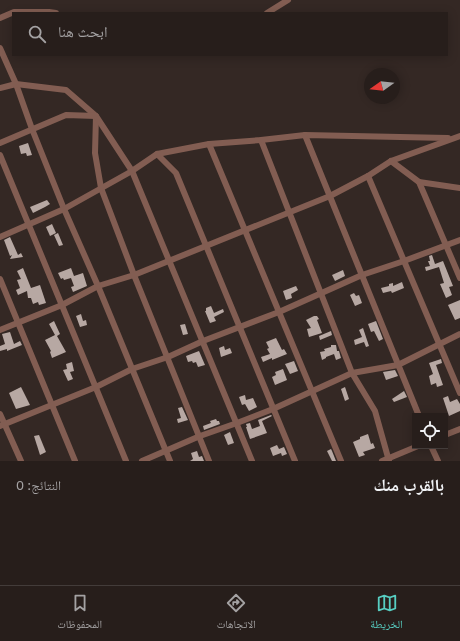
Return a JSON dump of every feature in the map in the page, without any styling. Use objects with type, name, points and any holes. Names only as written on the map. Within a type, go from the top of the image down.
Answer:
[{"type":"street","points":[[269,12],[288,0]]},
{"type":"street","points":[[14,12],[49,12]]},
{"type":"street","points":[[0,18],[12,13]]},
{"type":"street","points":[[0,48],[16,84],[64,209],[98,286],[170,461]]},
{"type":"street","points":[[0,88],[16,84],[66,90],[96,116],[132,171],[252,461]]},
{"type":"street","points":[[0,143],[66,115],[96,116]]},
{"type":"street","points":[[96,116],[95,153],[101,188],[134,276],[209,461]]},
{"type":"street","points":[[0,237],[64,209],[132,171],[157,154],[209,144],[305,135],[453,138]]},
{"type":"street","points":[[305,135],[418,413]]},
{"type":"street","points":[[0,330],[62,305],[98,286],[134,276],[330,196],[368,176],[391,161],[460,136]]},
{"type":"street","points":[[261,140],[352,373],[375,412],[389,460]]},
{"type":"street","points":[[209,144],[341,461]]},
{"type":"street","points":[[157,154],[176,173],[295,461]]},
{"type":"street","points":[[0,155],[126,461]]},
{"type":"street","points":[[391,161],[419,182],[460,188]]},
{"type":"street","points":[[368,176],[460,393]]},
{"type":"street","points":[[419,182],[460,278]]},
{"type":"street","points":[[2,425],[96,387],[132,369],[168,357],[203,341],[279,312],[362,275],[404,262],[460,240]]},
{"type":"street","points":[[0,279],[75,461]]},
{"type":"street","points":[[142,461],[200,436],[273,409],[352,373],[398,365],[460,334]]},
{"type":"street","points":[[0,414],[2,425],[21,461]]},
{"type":"street","points":[[448,434],[460,429]]},
{"type":"street","points":[[382,461],[389,460],[412,449]]},
{"type":"street","points":[[432,449],[438,461]]},
{"type":"building","points":[[28,143],[32,155],[27,156],[26,153],[21,154],[19,146]]},
{"type":"building","points":[[47,200],[50,204],[33,213],[30,207]]},
{"type":"building","points":[[52,224],[56,233],[50,236],[46,227]]},
{"type":"building","points":[[58,233],[63,245],[59,246],[54,235]]},
{"type":"building","points":[[10,237],[18,255],[21,253],[23,257],[10,259],[12,255],[10,256],[4,240]]},
{"type":"building","points":[[432,255],[435,264],[443,261],[453,286],[449,287],[452,295],[446,298],[440,284],[444,283],[439,267],[426,271],[425,267],[430,266],[428,261],[430,261],[429,256]]},
{"type":"building","points":[[23,268],[31,288],[40,285],[46,303],[39,305],[38,302],[33,304],[31,298],[28,298],[27,291],[18,295],[16,290],[20,288],[17,280],[21,279],[17,271]]},
{"type":"building","points":[[71,268],[74,276],[83,273],[87,286],[73,292],[71,287],[74,286],[71,278],[64,280],[63,278],[61,279],[58,273]]},
{"type":"building","points":[[343,270],[345,276],[335,281],[332,275]]},
{"type":"building","points":[[402,282],[404,288],[392,293],[391,291],[383,293],[381,288],[389,286],[389,284],[393,283],[393,286]]},
{"type":"building","points":[[296,286],[298,290],[291,294],[292,298],[286,300],[283,291]]},
{"type":"building","points":[[354,293],[356,296],[359,295],[362,303],[355,306],[350,295]]},
{"type":"building","points":[[460,300],[460,318],[455,320],[448,305]]},
{"type":"building","points":[[211,306],[214,313],[223,309],[224,312],[214,317],[216,321],[210,323],[205,311],[206,308]]},
{"type":"building","points":[[81,314],[83,321],[86,320],[87,325],[80,327],[76,316]]},
{"type":"building","points":[[317,316],[319,319],[317,320],[322,333],[309,337],[307,329],[311,328],[306,320]]},
{"type":"building","points":[[54,321],[60,334],[57,336],[66,352],[52,358],[51,351],[45,340],[55,335],[49,324]]},
{"type":"building","points":[[376,321],[383,339],[379,341],[374,331],[371,332],[368,324]]},
{"type":"building","points":[[185,324],[188,334],[183,335],[180,325]]},
{"type":"building","points":[[363,328],[369,346],[366,347],[364,342],[355,345],[354,340],[362,337],[359,330]]},
{"type":"building","points":[[331,331],[332,335],[320,340],[319,336]]},
{"type":"building","points":[[10,332],[14,344],[20,341],[22,345],[7,351],[7,349],[0,351],[0,346],[5,344],[2,334]]},
{"type":"building","points":[[276,338],[282,350],[284,349],[287,354],[263,362],[261,357],[270,354],[267,349],[269,348],[266,342]]},
{"type":"building","points":[[331,345],[336,345],[337,351],[339,351],[341,358],[336,360],[334,354],[322,360],[320,352],[325,351],[324,349],[331,347]]},
{"type":"building","points":[[224,346],[225,350],[230,348],[232,353],[221,357],[219,348]]},
{"type":"building","points":[[199,351],[205,365],[198,367],[196,362],[188,362],[186,356]]},
{"type":"building","points":[[441,359],[442,363],[436,365],[443,385],[437,387],[436,383],[431,385],[429,376],[433,374],[429,363]]},
{"type":"building","points":[[294,361],[298,371],[290,374],[285,364]]},
{"type":"building","points":[[72,362],[74,371],[70,372],[73,379],[68,381],[63,370],[67,369],[66,364]]},
{"type":"building","points":[[283,369],[287,380],[275,385],[272,377],[276,375],[275,372]]},
{"type":"building","points":[[395,370],[398,376],[386,380],[383,372]]},
{"type":"building","points":[[21,387],[30,405],[16,409],[9,393]]},
{"type":"building","points":[[345,387],[349,399],[345,401],[341,389]]},
{"type":"building","points":[[404,391],[407,397],[394,402],[392,399]]},
{"type":"building","points":[[245,395],[246,400],[253,398],[257,407],[249,411],[245,404],[242,405],[239,397]]},
{"type":"building","points":[[448,396],[450,402],[457,399],[460,404],[460,411],[449,416],[443,398]]},
{"type":"building","points":[[182,407],[188,420],[178,423],[177,419],[181,418],[178,408]]},
{"type":"building","points":[[271,415],[272,416],[262,421],[267,433],[250,439],[246,424],[250,423],[252,429],[260,426],[258,420]]},
{"type":"building","points":[[216,419],[220,424],[204,430],[203,426]]},
{"type":"building","points":[[230,432],[234,443],[228,445],[224,435]]},
{"type":"building","points":[[368,434],[371,444],[373,443],[375,448],[363,452],[365,455],[359,457],[353,442]]},
{"type":"building","points":[[39,435],[46,452],[40,455],[34,436]]},
{"type":"building","points":[[277,445],[279,449],[284,447],[287,454],[282,456],[281,453],[273,456],[270,448]]},
{"type":"building","points":[[331,449],[336,461],[332,461],[327,451]]},
{"type":"building","points":[[197,451],[199,457],[202,456],[204,461],[190,461],[193,459],[191,453]]}]
